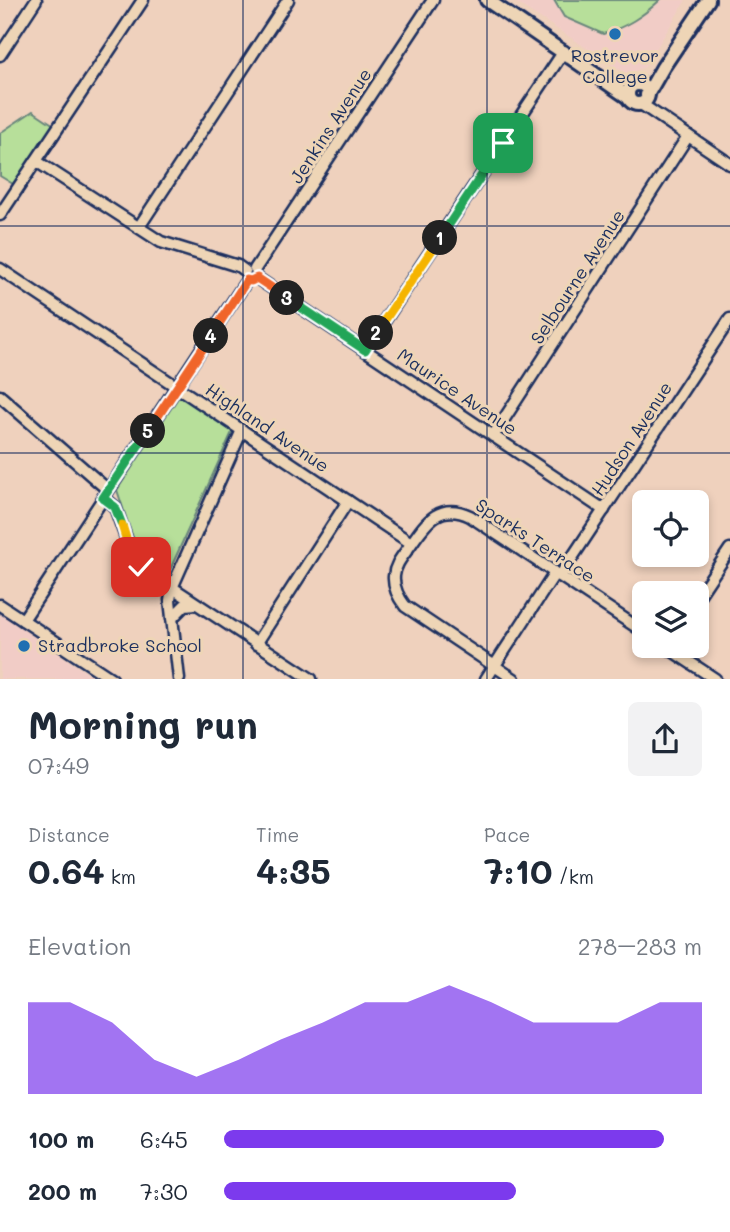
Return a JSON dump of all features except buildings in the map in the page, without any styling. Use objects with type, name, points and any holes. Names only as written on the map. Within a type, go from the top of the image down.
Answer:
[{"type":"main road","points":[[487,0],[565,51],[635,104],[708,0]]},
{"type":"main road","points":[[602,77],[641,92]]},
{"type":"street","points":[[0,55],[37,0]]},
{"type":"street","points":[[0,215],[143,0]]},
{"type":"street","points":[[139,227],[288,0]]},
{"type":"street","name":"Jenkins Avenue","points":[[23,620],[433,0]]},
{"type":"street","points":[[365,350],[565,51]]},
{"type":"street","points":[[641,92],[688,136],[730,163]]},
{"type":"street","name":"Selbourne Avenue","points":[[493,436],[688,136]]},
{"type":"street","name":"Maurice Avenue","points":[[36,161],[173,247],[238,266],[604,510]]},
{"type":"street","name":"Highland Avenue","points":[[0,269],[411,543]]},
{"type":"street","name":"Hudson Avenue","points":[[486,679],[604,510],[730,319]]},
{"type":"street","points":[[0,396],[106,494],[115,507],[135,563],[311,679]]},
{"type":"street","points":[[179,679],[170,600],[172,588],[242,430]]},
{"type":"street","points":[[256,643],[348,501]]},
{"type":"street","name":"Sparks Terrace","points":[[495,666],[405,606],[398,597],[395,587],[396,566],[425,524],[443,512],[462,512],[632,624]]},
{"type":"street","points":[[709,581],[730,549]]},
{"type":"street","points":[[172,618],[185,605],[195,604]]},
{"type":"street","points":[[0,605],[111,679]]},
{"type":"street","points":[[683,658],[712,678]]},
{"type":"street","points":[[495,666],[514,679]]},
{"type":"shaded area","name":"Rostrevor College","points":[[512,0],[686,0],[645,67],[627,74]]},
{"type":"shaded area","name":"Stradbroke School","points":[[0,614],[96,679],[0,679]]},
{"type":"green space","points":[[554,0],[660,0],[633,21],[603,34],[564,17]]},
{"type":"green space","points":[[33,111],[54,125],[13,184],[0,176],[0,133]]},
{"type":"green space","points":[[180,395],[233,430],[168,574],[139,557],[117,490]]},
{"type":"place","name":"Rostrevor College","points":[[615,34]]},
{"type":"place","name":"Stradbroke School","points":[[24,646]]},
{"type":"route","points":[[141,567],[132,558],[115,507],[103,498],[247,280],[255,281],[257,278],[365,350],[503,143]]}]
